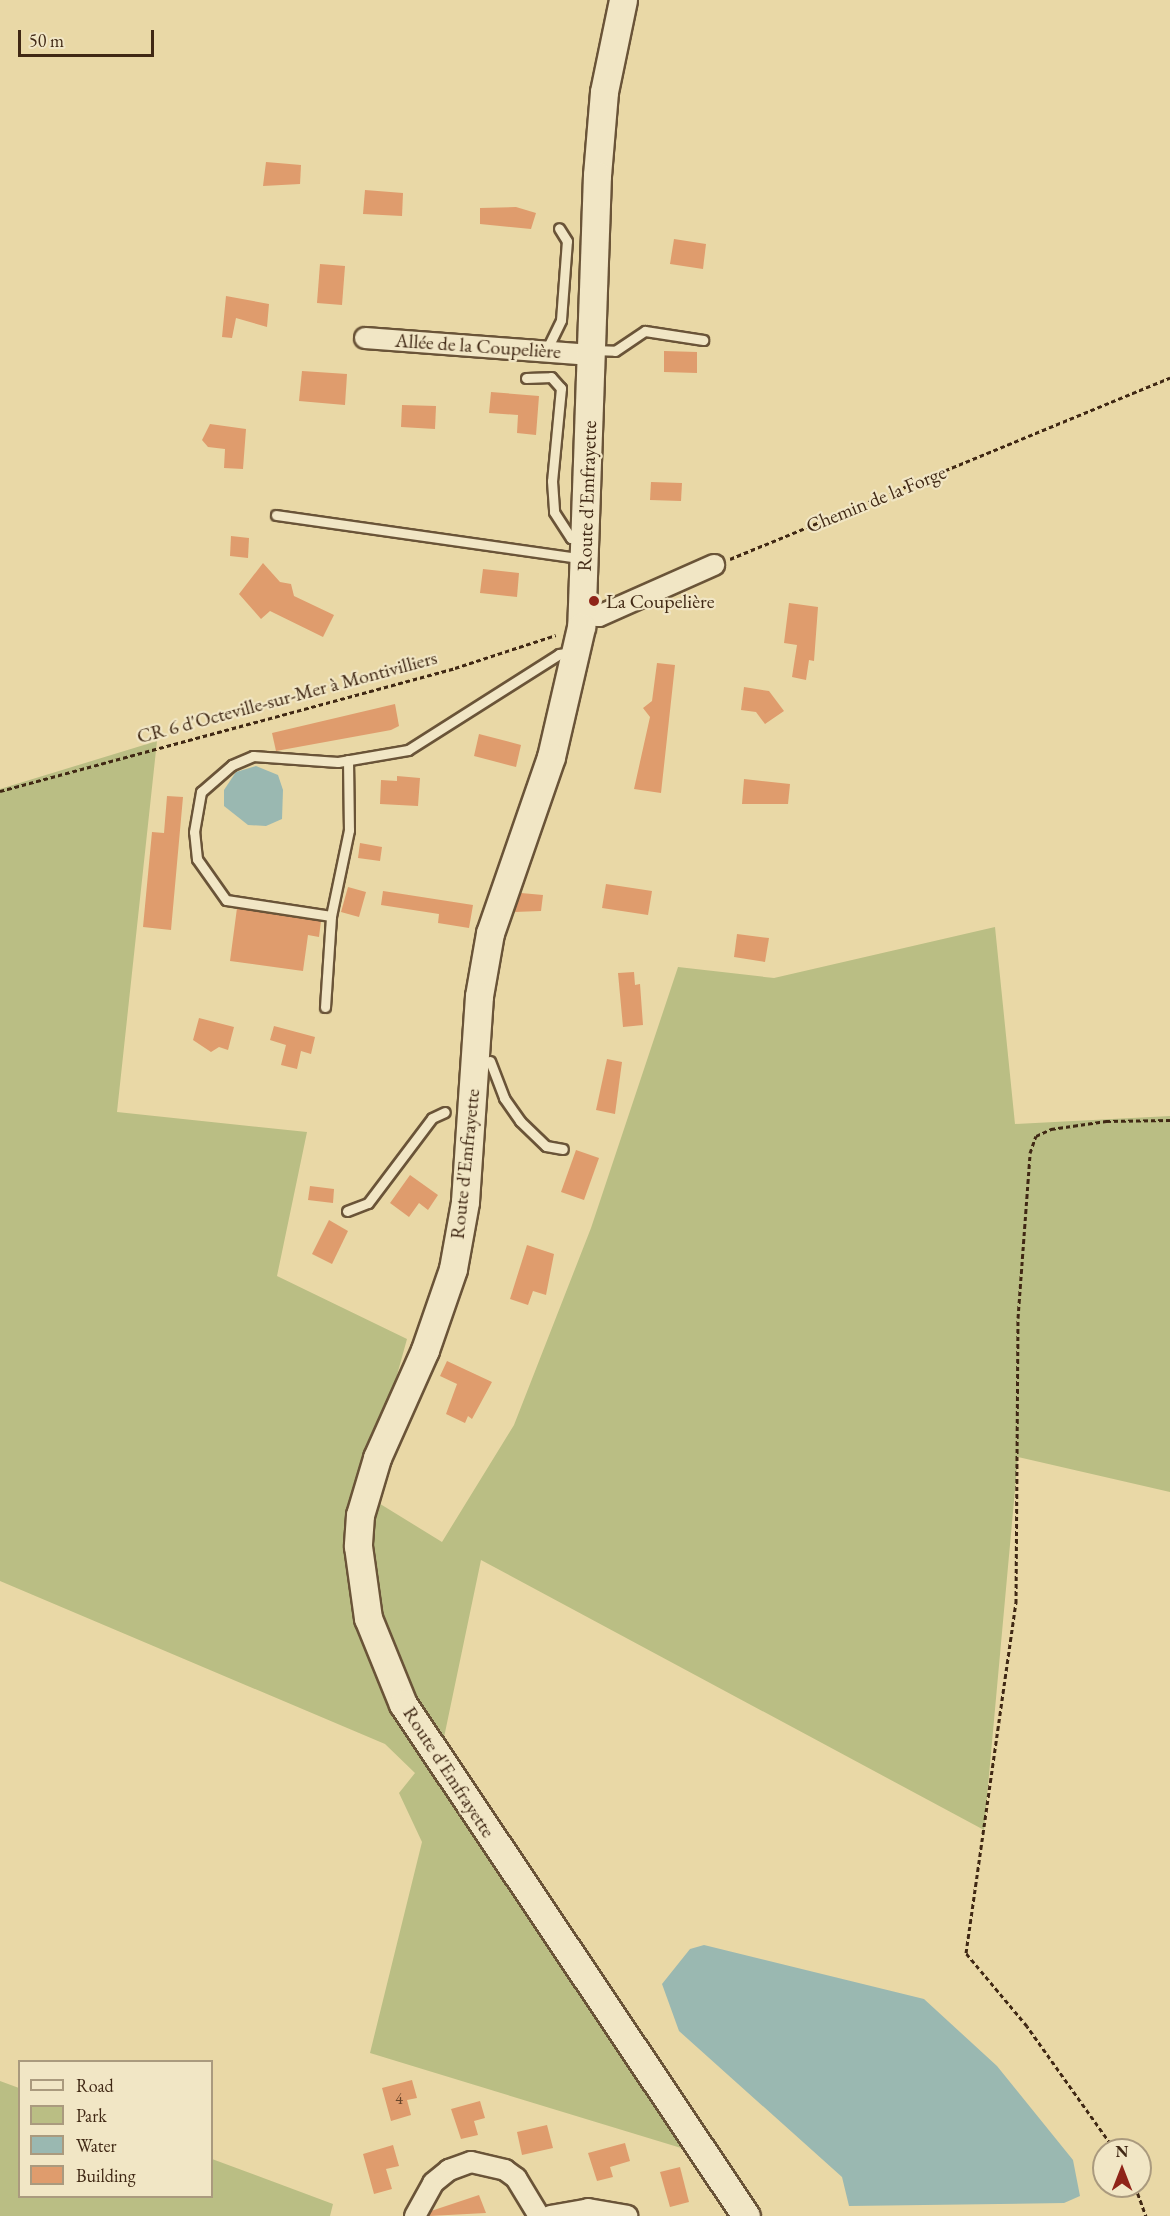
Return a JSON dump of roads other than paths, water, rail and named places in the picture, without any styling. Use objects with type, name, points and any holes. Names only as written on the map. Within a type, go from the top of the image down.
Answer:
[{"type":"street","name":"Route d'Emfrayette","points":[[623,0],[604,92],[599,148],[586,549],[580,631],[551,757],[490,933],[479,996],[465,1202],[453,1269],[368,1488],[358,1545],[368,1618],[403,1704],[430,1750],[746,2216]]},
{"type":"street","name":"Allée de la Coupelière","points":[[365,338],[591,352]]},
{"type":"street","points":[[580,631],[599,616],[714,565]]},
{"type":"street","points":[[415,2216],[433,2183],[449,2170],[471,2162],[505,2170],[516,2178],[539,2216]]},
{"type":"street","points":[[550,2216],[588,2209],[627,2216]]},
{"type":"lane","points":[[546,351],[561,320],[567,241],[559,228]]},
{"type":"lane","points":[[591,352],[615,351],[645,331],[703,340]]},
{"type":"lane","points":[[526,378],[551,377],[561,388],[552,481],[554,512],[571,538],[586,549]]},
{"type":"lane","points":[[276,515],[586,549]]},
{"type":"lane","points":[[331,916],[226,900],[197,859],[196,807],[201,792],[213,780],[253,756],[348,760],[408,750],[560,654],[580,631]]},
{"type":"lane","points":[[325,1007],[331,916],[349,830],[348,760]]},
{"type":"lane","points":[[490,1061],[504,1098],[520,1121],[546,1146],[563,1149]]},
{"type":"lane","points":[[347,1211],[368,1203],[432,1118],[445,1112]]},
{"type":"water","points":[[256,766],[278,775],[283,790],[282,819],[266,826],[248,825],[224,806],[224,790],[236,772]]},
{"type":"water","points":[[704,1945],[924,1999],[997,2066],[1073,2160],[1080,2196],[1064,2203],[849,2206],[842,2177],[679,2031],[662,1984],[690,1949]]},
{"type":"place","name":"La Coupelière","points":[[594,601]]}]
